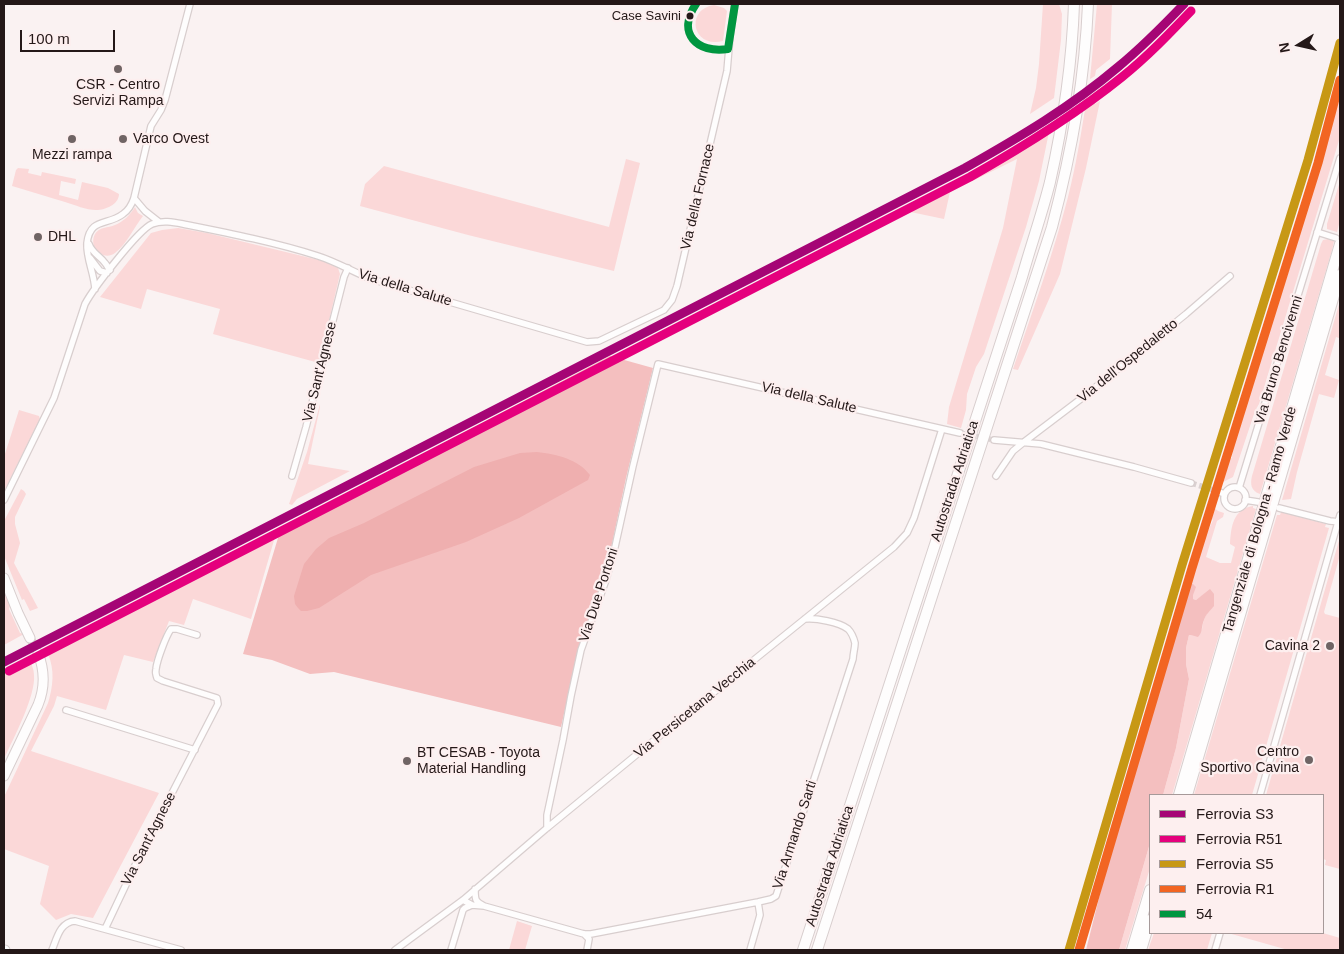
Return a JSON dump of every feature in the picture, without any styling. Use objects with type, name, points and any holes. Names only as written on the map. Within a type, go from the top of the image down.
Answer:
[{"type":"highway","name":"Autostrada Adriatica","points":[[802,950],[1022,277],[1050,181],[1065,96],[1074,4]]},
{"type":"highway","name":"Autostrada Adriatica","points":[[817,950],[1052,228],[1077,109],[1088,4]]},
{"type":"highway","name":"Tangenziale di Bologna - Ramo Verde","points":[[1179,794],[1338,241]]},
{"type":"highway","name":"Tangenziale di Bologna - Ramo Verde","points":[[1188,794],[1340,275]]},
{"type":"highway","points":[[1132,950],[1149,893]]},
{"type":"highway","points":[[1141,950],[1149,923]]},
{"type":"street","points":[[95,288],[87,249],[89,233],[95,224],[115,219],[123,214],[134,198],[151,126],[165,100],[190,4]]},
{"type":"street","name":"Via della Fornace","points":[[593,343],[608,338],[664,310],[670,304],[674,295],[727,71],[735,4]]},
{"type":"street","name":"Via Bruno Bencivenni","points":[[1239,488],[1340,158]]},
{"type":"street","points":[[134,198],[145,211],[159,222]]},
{"type":"street","points":[[4,500],[54,398],[88,298],[144,229],[159,222]]},
{"type":"street","name":"Via della Salute","points":[[159,222],[183,224],[309,253],[329,259],[371,279],[593,343]]},
{"type":"street","points":[[1317,232],[1338,241]]},
{"type":"street","points":[[88,237],[90,248],[105,262],[109,272]]},
{"type":"street","points":[[89,257],[100,271],[109,272]]},
{"type":"street","name":"Via Sant'Agnese","points":[[292,476],[344,277],[348,268]]},
{"type":"street","name":"Via dell'Ospedaletto","points":[[1024,442],[1082,398],[1230,276]]},
{"type":"street","name":"Via della Salute","points":[[658,364],[960,433]]},
{"type":"street","name":"Via Due Portoni","points":[[547,828],[547,815],[581,650],[614,552],[658,364]]},
{"type":"street","name":"Via Persicetana Vecchia","points":[[395,950],[463,900],[547,828],[894,547],[907,533],[914,518],[942,428]]},
{"type":"street","points":[[994,440],[1041,444],[1191,483]]},
{"type":"street","points":[[996,476],[1013,451],[1024,442]]},
{"type":"street","points":[[1229,488],[1239,488],[1244,492],[1245,500],[1241,506],[1232,508],[1224,501],[1224,494],[1229,488]]},
{"type":"street","points":[[1217,491],[1224,494]]},
{"type":"street","points":[[1245,500],[1258,502]]},
{"type":"street","points":[[1279,508],[1339,522]]},
{"type":"street","points":[[1260,794],[1340,515]]},
{"type":"street","points":[[4,578],[30,638]]},
{"type":"street","points":[[817,610],[823,621]]},
{"type":"street","name":"Via Armando Sarti","points":[[463,900],[472,905],[484,906],[584,934],[591,934],[758,902],[772,899],[776,896],[853,659],[855,645],[848,630],[839,625],[805,619]]},
{"type":"street","name":"Via Sant'Agnese","points":[[105,929],[139,857],[216,708],[218,701],[216,698],[160,680],[155,672],[171,629],[197,634]]},
{"type":"street","points":[[4,776],[42,693],[44,675],[38,653]]},
{"type":"street","points":[[66,710],[195,750]]},
{"type":"street","points":[[475,889],[476,902],[484,906]]},
{"type":"street","points":[[750,950],[760,915],[758,902]]},
{"type":"street","points":[[451,950],[463,910],[472,905]]},
{"type":"street","points":[[52,950],[64,924],[69,921],[75,921],[180,950]]},
{"type":"street","points":[[584,934],[590,940],[587,950]]},
{"type":"street","points":[[1215,950],[1220,934]]},
{"type":"shaded area","points":[[1043,4],[1059,4],[1062,14],[1061,40],[1054,98],[1030,114],[1039,64]]},
{"type":"shaded area","points":[[1097,4],[1112,4],[1110,59],[1096,70],[1095,76],[1090,79]]},
{"type":"shaded area","points":[[714,5],[727,11],[723,41],[713,42],[704,39],[696,28],[696,20],[699,13],[705,8]]},
{"type":"shaded area","points":[[1340,98],[1340,137],[1259,404],[1233,477],[1220,482],[1227,459],[1232,458],[1233,441],[1291,264],[1287,263]]},
{"type":"shaded area","points":[[1091,101],[1095,104],[1100,101],[1060,274],[1018,370],[1013,369],[1062,219],[1078,150],[1086,103]]},
{"type":"shaded area","points":[[1050,127],[1039,181],[1026,227],[984,354],[976,367],[967,394],[966,410],[961,428],[947,424],[949,407],[1003,228],[1017,159],[950,192],[944,219],[901,210],[974,172]]},
{"type":"shaded area","points":[[626,159],[640,163],[614,271],[360,206],[365,184],[384,166],[609,227]]},
{"type":"shaded area","points":[[18,168],[29,169],[28,173],[41,176],[42,172],[76,179],[75,184],[61,181],[59,195],[78,200],[82,182],[108,188],[119,194],[118,198],[111,206],[100,210],[80,207],[12,186]]},
{"type":"shaded area","points":[[1340,181],[1340,220],[1337,232],[1327,229],[1327,224]]},
{"type":"shaded area","points":[[135,207],[138,213],[143,216],[123,245],[110,255],[106,256],[98,252],[93,244],[95,234],[101,229],[121,222]]},
{"type":"shaded area","points":[[178,228],[207,233],[323,261],[338,268],[340,274],[319,363],[213,334],[220,309],[147,289],[141,309],[100,297],[151,233]]},
{"type":"shaded area","points":[[1323,240],[1334,241],[1332,250],[1260,494],[1252,487],[1252,476]]},
{"type":"shaded area","points":[[1340,301],[1340,334],[1339,338],[1336,337],[1325,375],[1339,380],[1334,398],[1319,394],[1291,499],[1282,500]]},
{"type":"shaded area","points":[[610,356],[653,368],[612,544],[579,649],[561,727],[334,672],[310,674],[272,660],[243,654],[281,528]]},
{"type":"shaded area","points":[[320,404],[308,464],[350,471],[297,499],[292,505],[289,504],[307,452]]},
{"type":"shaded area","points":[[19,410],[39,416],[40,419],[4,491],[4,457]]},
{"type":"shaded area","points":[[537,452],[552,454],[573,461],[590,475],[588,480],[519,518],[466,542],[371,575],[319,608],[301,611],[295,604],[294,596],[304,564],[316,549],[329,538],[364,523],[474,467],[520,453]]},
{"type":"shaded area","points":[[21,489],[26,494],[15,517],[20,543],[14,563],[38,608],[30,611],[24,599],[22,600],[4,556],[4,521]]},
{"type":"shaded area","points":[[1212,506],[1224,513],[1223,517],[1217,521],[1206,557],[1220,563],[1231,563],[1235,547],[1230,544],[1234,520],[1246,508],[1253,506],[1256,509],[1172,794],[1163,794],[1176,748],[1189,679],[1186,664],[1186,648],[1189,635],[1202,629],[1206,616],[1211,609],[1205,594],[1196,600],[1193,599],[1193,583],[1190,583],[1203,542],[1213,520],[1209,517]]},
{"type":"shaded area","points":[[1281,512],[1326,524],[1325,527],[1329,528],[1252,794],[1194,794],[1277,515],[1280,515]]},
{"type":"shaded area","points":[[275,537],[251,619],[193,599],[184,625],[169,621],[153,662],[124,655],[106,710],[57,696],[54,706],[31,751],[159,793],[93,918],[71,914],[56,920],[40,904],[49,866],[4,849],[4,797],[48,703],[51,691],[52,666],[48,654]]},
{"type":"shaded area","name":"Centro Sportivo Cavina","points":[[1340,537],[1340,555],[1324,612],[1325,614],[1340,618],[1340,869],[1325,865],[1324,794],[1266,794]]},
{"type":"shaded area","points":[[1190,583],[1196,587],[1193,599],[1196,600],[1210,589],[1214,594],[1214,606],[1207,614],[1198,637],[1189,635],[1186,648],[1186,664],[1189,679],[1176,748],[1163,794],[1149,794],[1149,846],[1119,950],[1086,950],[1107,866]]},
{"type":"shaded area","points":[[4,589],[10,606],[9,609],[20,633],[24,634],[4,645]]},
{"type":"shaded area","points":[[28,657],[34,673],[34,684],[28,706],[4,759],[4,670]]},
{"type":"shaded area","points":[[1149,846],[1149,871],[1125,950],[1119,950]]},
{"type":"shaded area","points":[[517,921],[532,926],[525,950],[509,950]]},
{"type":"shaded area","points":[[1324,933],[1340,938],[1340,950],[1288,950],[1232,934]]},
{"type":"shaded area","points":[[1154,934],[1212,934],[1207,950],[1148,950]]},
{"type":"tunnel","points":[[960,433],[994,440]]},
{"type":"tunnel","points":[[1191,483],[1217,491]]},
{"type":"tunnel","points":[[30,638],[38,653]]},
{"type":"rail line","name":"S3","points":[[4,662],[965,168],[1063,109],[1100,82],[1160,29],[1184,4]]},
{"type":"rail line","name":"R51","points":[[9,671],[970,177],[1048,130],[1104,91],[1140,61],[1191,11]]},
{"type":"rail line","name":"S5","points":[[1069,950],[1182,565],[1308,160],[1340,43]]},
{"type":"rail line","name":"R1","points":[[1079,950],[1192,568],[1318,163],[1340,80]]},
{"type":"transit line","name":"54","points":[[696,4],[690,14],[689,32],[699,45],[717,50],[728,49],[735,4]]},
{"type":"place","name":"Case Savini","points":[[690,16]]},
{"type":"place","name":"CSR - Centro Servizi Rampa","points":[[118,69]]},
{"type":"place","name":"Mezzi rampa","points":[[72,139]]},
{"type":"place","name":"Varco Ovest","points":[[123,139]]},
{"type":"place","name":"DHL","points":[[38,237]]},
{"type":"place","name":"Cavina 2","points":[[1330,646]]},
{"type":"place","name":"Centro Sportivo Cavina","points":[[1309,760]]},
{"type":"place","name":"BT CESAB - Toyota Material Handling","points":[[407,761]]}]
